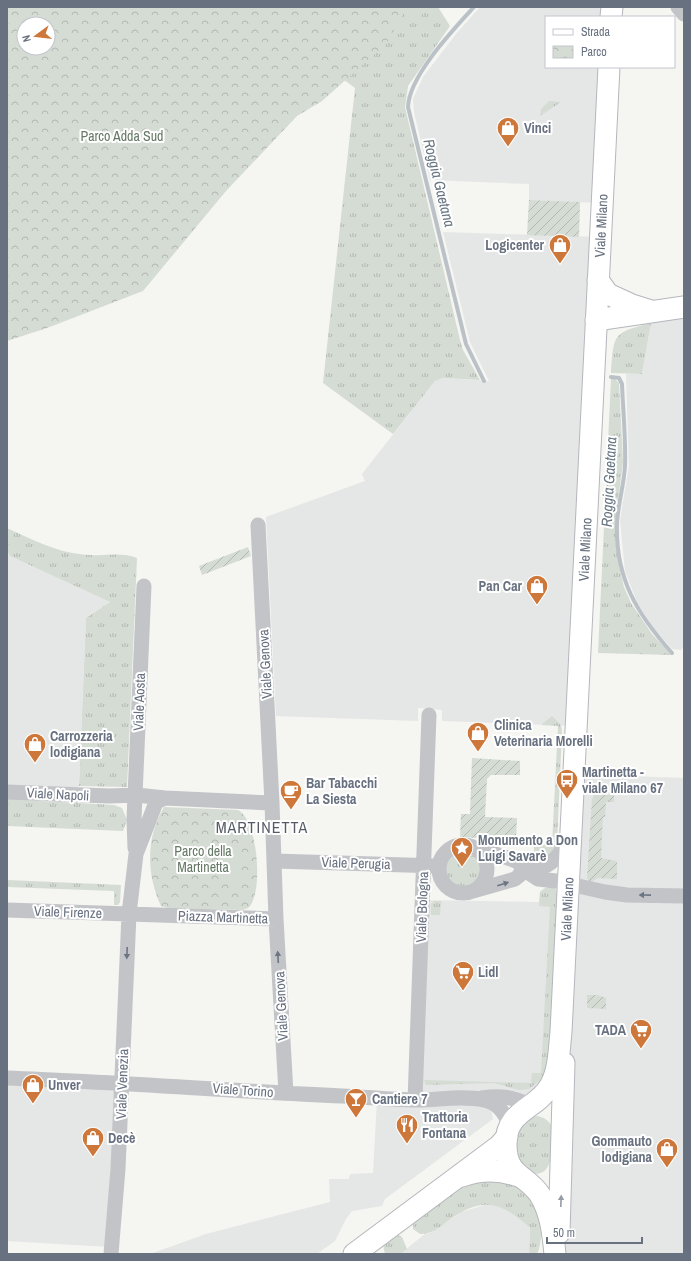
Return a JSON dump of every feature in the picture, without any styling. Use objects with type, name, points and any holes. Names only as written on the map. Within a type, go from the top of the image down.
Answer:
[{"type":"street","points":[[678,7],[684,14]]},
{"type":"street","name":"Viale Milano","points":[[556,1254],[552,1228],[546,1208],[539,1194],[514,1171],[508,1159],[508,1132],[516,1116],[547,1090],[554,1079],[561,1032],[609,68]]},
{"type":"street","points":[[598,280],[608,294],[636,306],[655,311]]},
{"type":"street","points":[[596,320],[684,307]]},
{"type":"street","name":"Viale Genova","points":[[258,525],[272,803]]},
{"type":"street","name":"Viale Aosta","points":[[134,819],[144,586]]},
{"type":"street","name":"Viale Bologna","points":[[415,1100],[429,715]]},
{"type":"street","name":"Viale Napoli","points":[[7,792],[109,796],[136,795]]},
{"type":"street","points":[[136,795],[165,798],[272,803]]},
{"type":"street","name":"Viale Napoli","points":[[109,796],[128,804],[133,811],[134,819]]},
{"type":"street","points":[[136,854],[155,805],[158,801],[165,798]]},
{"type":"street","name":"Piazza Martinetta","points":[[129,914],[276,919],[272,803]]},
{"type":"street","points":[[129,914],[136,854],[134,819]]},
{"type":"street","points":[[523,863],[520,875],[515,880],[472,891],[457,892],[450,889],[440,877],[438,866],[443,854],[457,845],[473,846],[480,851],[498,854],[523,863],[535,868],[548,864],[559,854],[571,836]]},
{"type":"street","points":[[472,891],[479,887],[487,874],[487,865],[480,851]]},
{"type":"street","name":"Viale Perugia","points":[[274,861],[438,866]]},
{"type":"street","points":[[523,863],[529,873],[535,878],[612,893],[684,896]]},
{"type":"street","name":"Viale Firenze","points":[[7,910],[129,914]]},
{"type":"street","name":"Viale Venezia","points":[[111,1254],[118,1175],[129,914]]},
{"type":"street","name":"Viale Genova","points":[[276,919],[286,1094]]},
{"type":"street","name":"Viale Milano","points":[[556,1254],[561,1207],[560,1160],[564,1078],[561,1032]]},
{"type":"street","name":"Viale Torino","points":[[7,1078],[122,1082],[286,1094],[415,1100],[479,1099],[505,1096],[530,1105]]},
{"type":"street","name":"Viale Torino","points":[[479,1099],[491,1102],[499,1107],[505,1114],[508,1132]]},
{"type":"street","name":"Viale Milano","points":[[530,1105],[551,1114],[558,1123],[561,1136]]},
{"type":"street","points":[[354,1254],[499,1146],[508,1132]]},
{"type":"street","points":[[449,1182],[470,1174],[484,1171],[499,1171],[534,1182],[545,1179],[554,1172],[560,1160]]},
{"type":"shaded area","points":[[480,7],[609,7],[609,16],[545,16],[545,68],[607,68],[601,203],[529,200],[529,184],[430,180],[414,112],[413,99],[423,77],[456,34]]},
{"type":"shaded area","points":[[443,232],[599,237],[576,726],[442,721],[442,710],[420,708],[418,708],[418,721],[276,716],[266,517],[365,481],[362,474],[435,381],[443,378],[489,381],[470,342]]},
{"type":"shaded area","points":[[684,309],[684,646],[681,650],[672,649],[654,629],[637,602],[625,571],[620,520],[629,466],[626,374],[642,374],[653,313]]},
{"type":"shaded area","points":[[7,550],[10,556],[110,602],[86,618],[78,803],[7,799]]},
{"type":"shaded area","points":[[575,774],[684,778],[684,1254],[558,1254]]},
{"type":"shaded area","points":[[544,888],[557,890],[560,1032],[538,1098],[416,1099],[423,900],[539,902],[540,892]]},
{"type":"shaded area","points":[[7,1080],[120,1084],[110,1247],[7,1241]]},
{"type":"shaded area","points":[[377,1100],[490,1103],[493,1119],[385,1199],[382,1206],[352,1211],[346,1219],[335,1241],[317,1254],[150,1254],[206,1234],[330,1202],[329,1179],[349,1179],[350,1174],[373,1173]]},
{"type":"shaded area","points":[[488,1204],[496,1204],[510,1210],[530,1228],[529,1254],[400,1254],[425,1234],[430,1233],[462,1212]]},
{"type":"green space","name":"Parco Adda Sud","points":[[7,7],[407,7],[386,44],[322,101],[297,116],[226,191],[143,291],[47,328],[7,341]]},
{"type":"green space","points":[[401,7],[438,7],[450,26],[408,86],[405,107],[460,340],[463,350],[480,380],[443,378],[435,381],[393,434],[323,383],[355,88],[340,77]]},
{"type":"green space","points":[[549,101],[561,102],[540,116],[541,109]]},
{"type":"green space","points":[[529,200],[580,202],[579,237],[527,235]]},
{"type":"green space","points":[[651,323],[642,374],[611,373],[613,350],[618,337],[622,333],[638,326]]},
{"type":"green space","points":[[611,379],[615,379],[619,383],[623,462],[615,525],[620,570],[624,587],[631,603],[652,634],[672,655],[598,653]]},
{"type":"green space","points":[[7,528],[48,546],[69,552],[91,555],[126,555],[137,558],[127,787],[79,786],[86,618],[110,602],[10,556],[7,550]]},
{"type":"green space","points":[[248,547],[251,556],[202,575],[199,566]]},
{"type":"green space","points":[[552,716],[561,725],[562,731],[557,843],[550,855],[544,859],[536,861],[534,856],[534,844],[552,845],[558,726],[541,725]]},
{"type":"green space","points":[[472,758],[520,761],[520,775],[491,775],[487,779],[485,817],[517,818],[516,840],[460,837],[461,814],[470,814]]},
{"type":"green space","points":[[595,795],[614,795],[614,802],[606,802],[605,817],[603,817],[601,858],[617,861],[617,879],[598,878],[590,883],[587,878],[592,799]]},
{"type":"green space","points":[[7,799],[114,805],[122,808],[127,820],[123,831],[7,826]]},
{"type":"green space","name":"Parco della Martinetta","points":[[164,807],[238,810],[245,816],[254,841],[257,871],[254,898],[248,908],[242,910],[168,908],[161,906],[153,881],[150,856],[154,831]]},
{"type":"green space","points":[[223,844],[239,844],[239,881],[223,881]]},
{"type":"green space","points":[[462,850],[475,855],[480,868],[475,881],[462,886],[449,881],[444,868],[449,855]]},
{"type":"green space","points":[[7,880],[121,885],[120,902],[118,905],[114,905],[114,891],[7,887]]},
{"type":"green space","points":[[547,887],[555,888],[558,895],[549,1058],[542,1079],[529,1089],[519,1090],[494,1083],[426,1085],[424,1080],[531,1083],[532,1073],[541,1073],[550,907],[539,906],[540,892]]},
{"type":"green space","points":[[434,901],[441,901],[440,915],[431,915],[431,904]]},
{"type":"green space","points":[[587,995],[598,995],[606,998],[606,1009],[587,1008]]},
{"type":"green space","points":[[537,1116],[544,1118],[549,1122],[554,1133],[549,1165],[538,1174],[523,1171],[513,1139],[527,1118]]},
{"type":"green space","points":[[479,1177],[512,1184],[524,1191],[530,1198],[535,1207],[541,1226],[540,1245],[537,1254],[529,1254],[530,1228],[500,1207],[481,1205],[471,1208],[460,1213],[428,1233],[420,1234],[413,1229],[413,1220],[454,1188]]},
{"type":"green space","points":[[395,1234],[402,1237],[407,1249],[400,1254],[385,1254],[383,1245]]},
{"type":"waterway","name":"Roggia Gaetana","points":[[474,7],[444,41],[424,68],[410,95],[408,107],[466,344],[484,381]]},
{"type":"waterway","name":"Roggia Gaetana","points":[[611,377],[619,378],[622,384],[625,435],[624,473],[617,523],[617,543],[620,561],[624,578],[639,609],[648,624],[672,653]]},
{"type":"place","name":"Vinci","points":[[508,148]]},
{"type":"place","name":"Logicenter","points":[[560,264]]},
{"type":"place","name":"Pan Car","points":[[537,606]]},
{"type":"place","name":"Clinica Veterinaria Morelli","points":[[478,752]]},
{"type":"place","name":"Carrozzeria lodigiana","points":[[35,764]]},
{"type":"place","name":"Martinetta - viale Milano 67","points":[[567,800]]},
{"type":"place","name":"Bar Tabacchi La Siesta","points":[[291,810]]},
{"type":"place","name":"Monumento a Don Luigi Savarè","points":[[462,868]]},
{"type":"place","name":"Lidl","points":[[463,992]]},
{"type":"place","name":"TADA","points":[[641,1050]]},
{"type":"place","name":"Unver","points":[[33,1104]]},
{"type":"place","name":"Cantiere 7","points":[[356,1118]]},
{"type":"place","name":"Trattoria Fontana","points":[[407,1144]]},
{"type":"place","name":"Decè","points":[[93,1158]]},
{"type":"place","name":"Gommauto lodigiana","points":[[667,1168]]},
{"type":"district","name":"MARTINETTA","points":[[262,827]]}]
